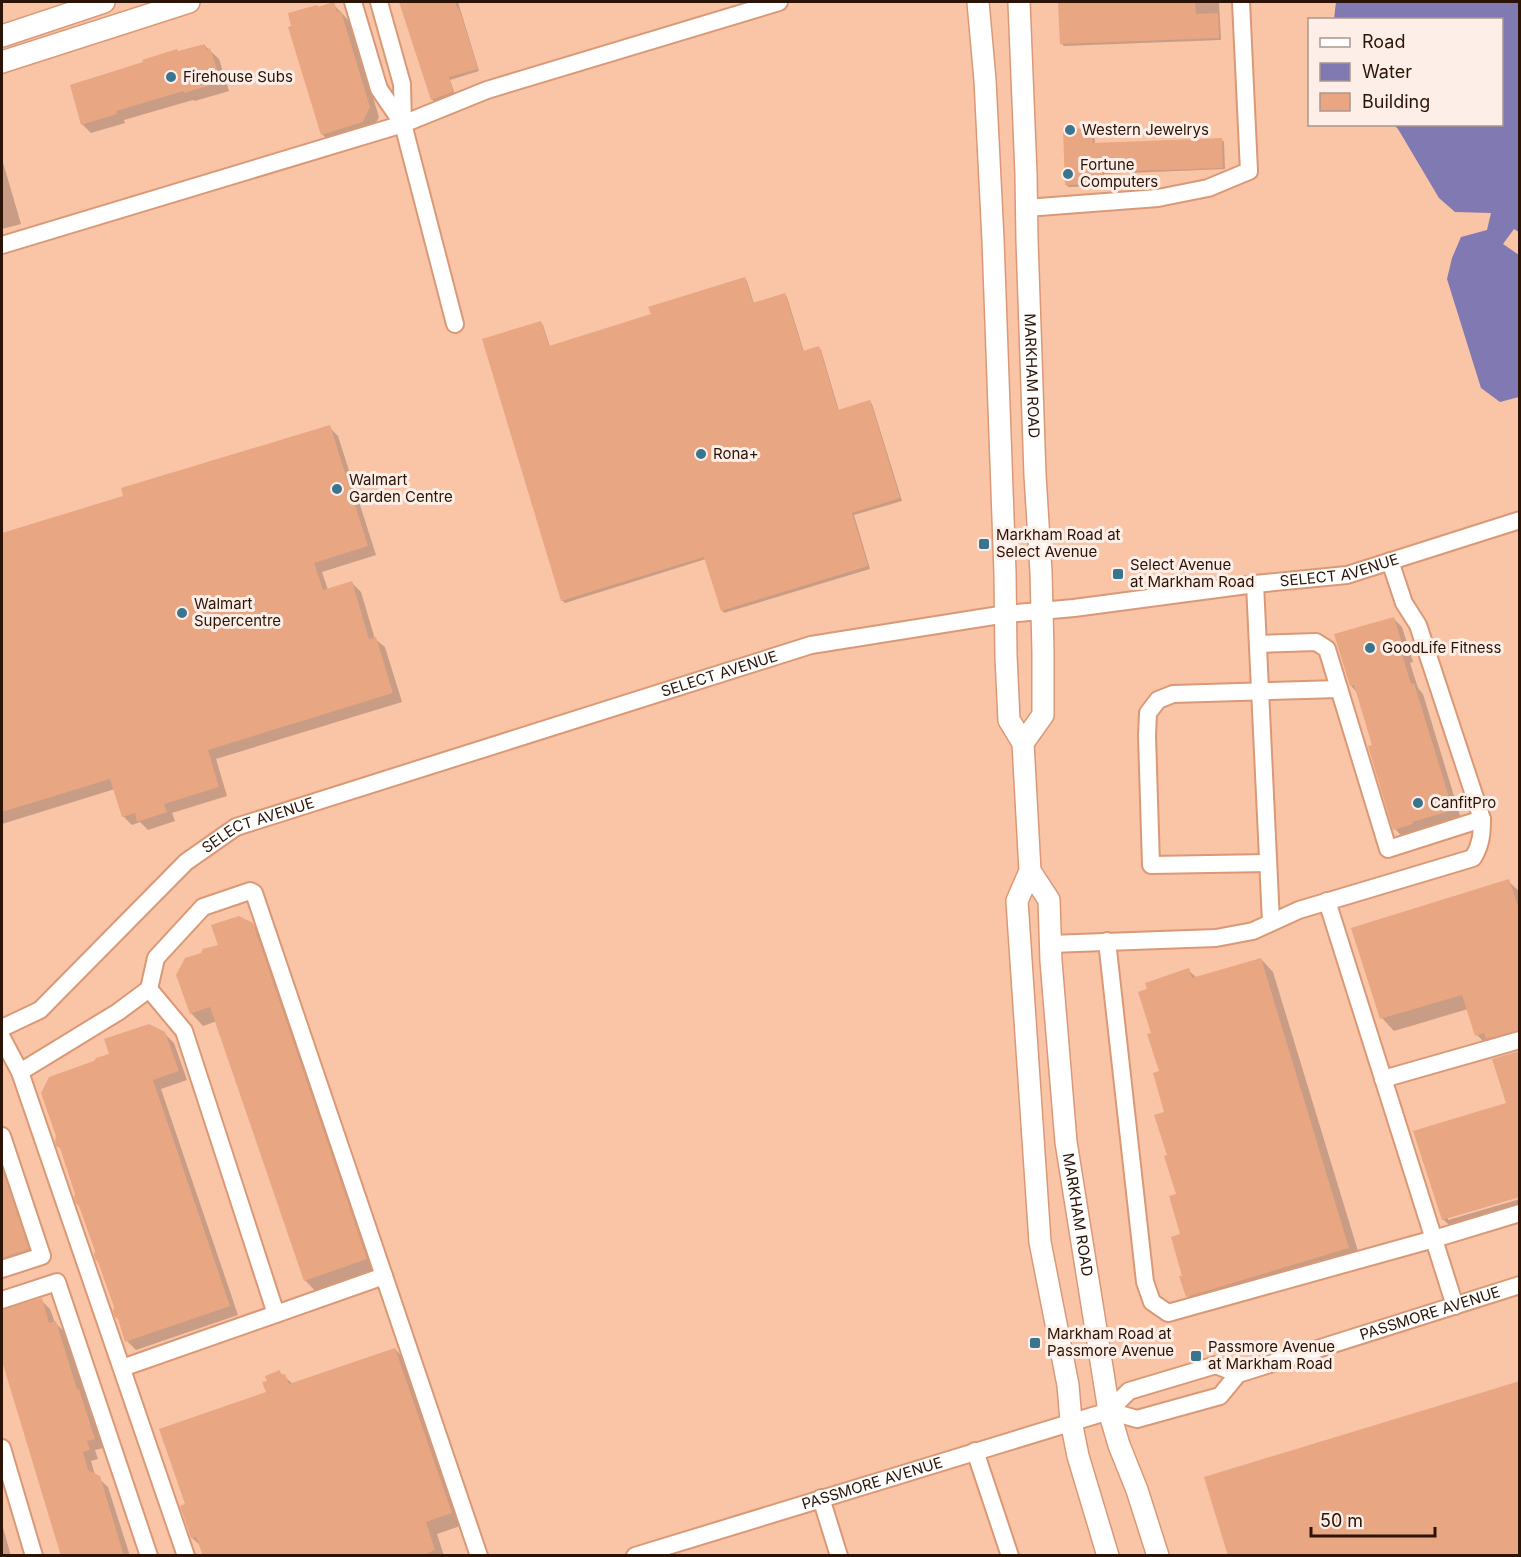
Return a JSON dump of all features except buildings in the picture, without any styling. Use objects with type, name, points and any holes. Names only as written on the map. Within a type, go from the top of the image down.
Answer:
[{"type":"main road","points":[[2,36],[104,2]]},
{"type":"main road","points":[[2,62],[189,2]]},
{"type":"main road","points":[[978,2],[985,80],[993,240],[1009,720],[1023,743],[1030,871],[1017,902],[1041,1242],[1068,1385],[1071,1421],[1078,1456],[1108,1556]]},
{"type":"main road","name":"MARKHAM ROAD","points":[[1019,2],[1035,475],[1042,610],[1043,714],[1023,743]]},
{"type":"main road","name":"MARKHAM ROAD","points":[[1030,871],[1049,900],[1050,944],[1066,1142],[1104,1372],[1108,1411],[1158,1556]]},
{"type":"street","points":[[353,2],[379,89],[404,124]]},
{"type":"street","points":[[379,2],[402,84],[404,124],[455,324]]},
{"type":"street","points":[[2,245],[404,124],[487,90],[779,2]]},
{"type":"street","points":[[1026,208],[1158,198],[1208,188],[1249,171],[1241,2]]},
{"type":"street","name":"SELECT AVENUE","points":[[2,1028],[40,1010],[186,862],[236,827],[811,645],[1006,614],[1347,575],[1520,520]]},
{"type":"street","points":[[1050,944],[1216,938],[1252,931],[1299,910],[1473,858],[1479,848],[1482,835],[1482,819],[1418,625],[1404,603],[1390,561]]},
{"type":"street","points":[[1255,584],[1271,922]]},
{"type":"street","points":[[1258,644],[1316,642],[1327,649],[1388,849],[1482,819]]},
{"type":"street","points":[[1268,862],[1151,865],[1148,713],[1158,700],[1173,694],[1339,689]]},
{"type":"street","points":[[20,1072],[118,1012],[148,989],[156,958],[203,907],[250,891],[254,893],[479,1556]]},
{"type":"street","points":[[1327,902],[1455,1306]]},
{"type":"street","points":[[1107,941],[1145,1282],[1152,1302],[1168,1313],[1520,1213]]},
{"type":"street","points":[[148,989],[184,1030],[276,1314]]},
{"type":"street","points":[[2,1038],[20,1072],[186,1556]]},
{"type":"street","points":[[1383,1079],[1520,1040]]},
{"type":"street","points":[[2,1136],[42,1256],[2,1269]]},
{"type":"street","points":[[122,1368],[384,1276]]},
{"type":"street","points":[[2,1300],[57,1282],[149,1556]]},
{"type":"street","name":"PASSMORE AVENUE","points":[[635,1556],[1108,1411],[1129,1390],[1216,1365],[1238,1374],[1520,1285]]},
{"type":"street","points":[[1108,1411],[1137,1419],[1220,1396],[1238,1374]]},
{"type":"street","points":[[2,1448],[34,1556]]},
{"type":"street","points":[[975,1451],[1010,1556]]},
{"type":"street","points":[[820,1498],[839,1556]]},
{"type":"water","points":[[1336,2],[1519,2],[1519,232],[1514,229],[1503,244],[1519,255],[1519,397],[1500,402],[1481,388],[1447,279],[1452,258],[1461,237],[1487,230],[1491,213],[1455,212],[1439,198],[1395,126],[1503,126],[1503,18],[1334,18]]},
{"type":"place","name":"Firehouse Subs","points":[[171,77]]},
{"type":"place","name":"Western Jewelrys","points":[[1070,130]]},
{"type":"place","name":"Fortune Computers","points":[[1068,174]]},
{"type":"place","name":"Rona+","points":[[701,454]]},
{"type":"place","name":"Walmart Garden Centre","points":[[337,489]]},
{"type":"place","name":"Markham Road at Select Avenue","points":[[984,544]]},
{"type":"place","name":"Select Avenue at Markham Road","points":[[1118,574]]},
{"type":"place","name":"Walmart Supercentre","points":[[182,613]]},
{"type":"place","name":"GoodLife Fitness","points":[[1370,648]]},
{"type":"place","name":"CanfitPro","points":[[1418,803]]},
{"type":"place","name":"Markham Road at Passmore Avenue","points":[[1035,1343]]},
{"type":"place","name":"Passmore Avenue at Markham Road","points":[[1196,1356]]}]
